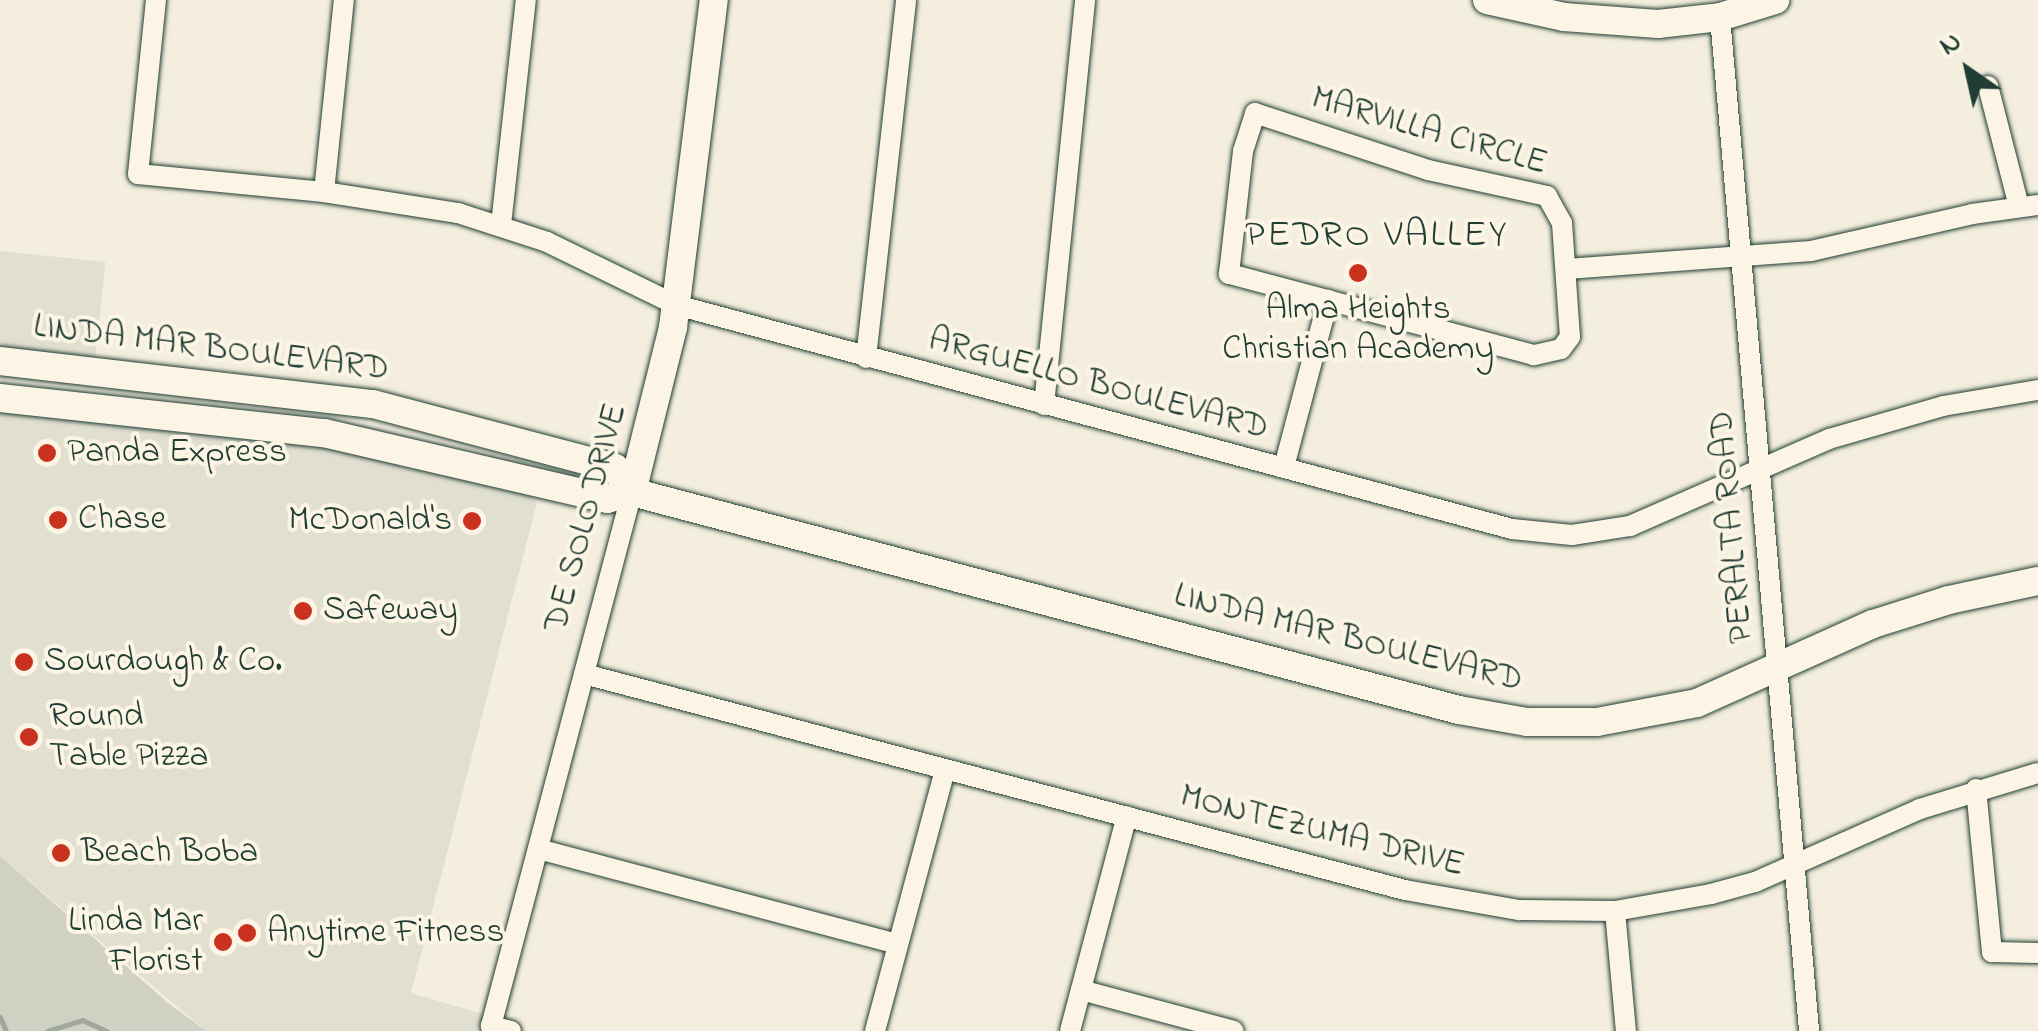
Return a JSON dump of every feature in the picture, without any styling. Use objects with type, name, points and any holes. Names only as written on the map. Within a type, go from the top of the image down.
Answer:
[{"type":"street","name":"ARGUELLO BOULEVARD","points":[[156,0],[138,174],[324,192],[416,205],[501,225],[590,260],[676,305],[1512,529],[1572,535],[1630,526],[1761,465],[1902,416],[2038,390]]},
{"type":"street","points":[[324,192],[344,0]]},
{"type":"street","points":[[501,225],[526,0]]},
{"type":"street","name":"DE SOLO DRIVE","points":[[512,1031],[491,1026],[632,492],[676,305],[714,0]]},
{"type":"street","points":[[866,358],[906,0]]},
{"type":"street","points":[[1044,405],[1086,0]]},
{"type":"street","points":[[1487,0],[1564,17],[1628,24],[1720,17],[1775,0]]},
{"type":"street","name":"PERALTA ROAD","points":[[1720,17],[1810,1031]]},
{"type":"street","points":[[1566,269],[1811,250],[2029,206],[1988,86]]},
{"type":"street","name":"MARVILLA CIRCLE","points":[[1256,114],[1428,170],[1547,196],[1562,222],[1566,269],[1570,337],[1560,349],[1546,355],[1229,274],[1243,152],[1256,114]]},
{"type":"street","points":[[1284,468],[1328,300]]},
{"type":"street","name":"LINDA MAR BOULEVARD","points":[[0,360],[373,404],[614,468],[632,492]]},
{"type":"street","name":"LINDA MAR BOULEVARD","points":[[0,398],[324,434],[606,499],[632,492],[1494,718],[1562,724],[1632,718],[1697,703],[1910,612],[2038,580]]},
{"type":"street","name":"MONTEZUMA DRIVE","points":[[584,674],[1461,902],[1519,910],[1615,911],[1711,894],[1794,866],[1976,789],[2038,772]]},
{"type":"street","points":[[875,1031],[944,769]]},
{"type":"street","points":[[1976,789],[1992,952],[2038,953]]},
{"type":"street","points":[[1070,1031],[1128,816]]},
{"type":"street","points":[[538,849],[898,944]]},
{"type":"street","points":[[1615,911],[1626,1031]]},
{"type":"street","points":[[1082,990],[1234,1031]]},
{"type":"shaded area","points":[[0,251],[105,262],[94,367],[0,358]]},
{"type":"shaded area","points":[[0,403],[220,425],[511,480],[537,502],[411,993],[486,1015],[484,1031],[206,1031],[0,856]]},
{"type":"shaded area","points":[[0,856],[167,1002],[206,1031],[0,1031]]},
{"type":"waterway","points":[[0,1017],[6,1031]]},
{"type":"waterway","points":[[47,1031],[82,1020],[107,1031]]},
{"type":"place","name":"Alma Heights Christian Academy","points":[[1358,273]]},
{"type":"place","name":"Panda Express","points":[[47,453]]},
{"type":"place","name":"Chase","points":[[58,520]]},
{"type":"place","name":"McDonald's","points":[[472,521]]},
{"type":"place","name":"Safeway","points":[[303,611]]},
{"type":"place","name":"Sourdough & Co.","points":[[24,662]]},
{"type":"place","name":"Round Table Pizza","points":[[29,737]]},
{"type":"place","name":"Beach Boba","points":[[61,853]]},
{"type":"place","name":"Anytime Fitness","points":[[247,933]]},
{"type":"place","name":"Linda Mar Florist","points":[[223,942]]},
{"type":"district","name":"PEDRO VALLEY","points":[[1377,237]]}]
